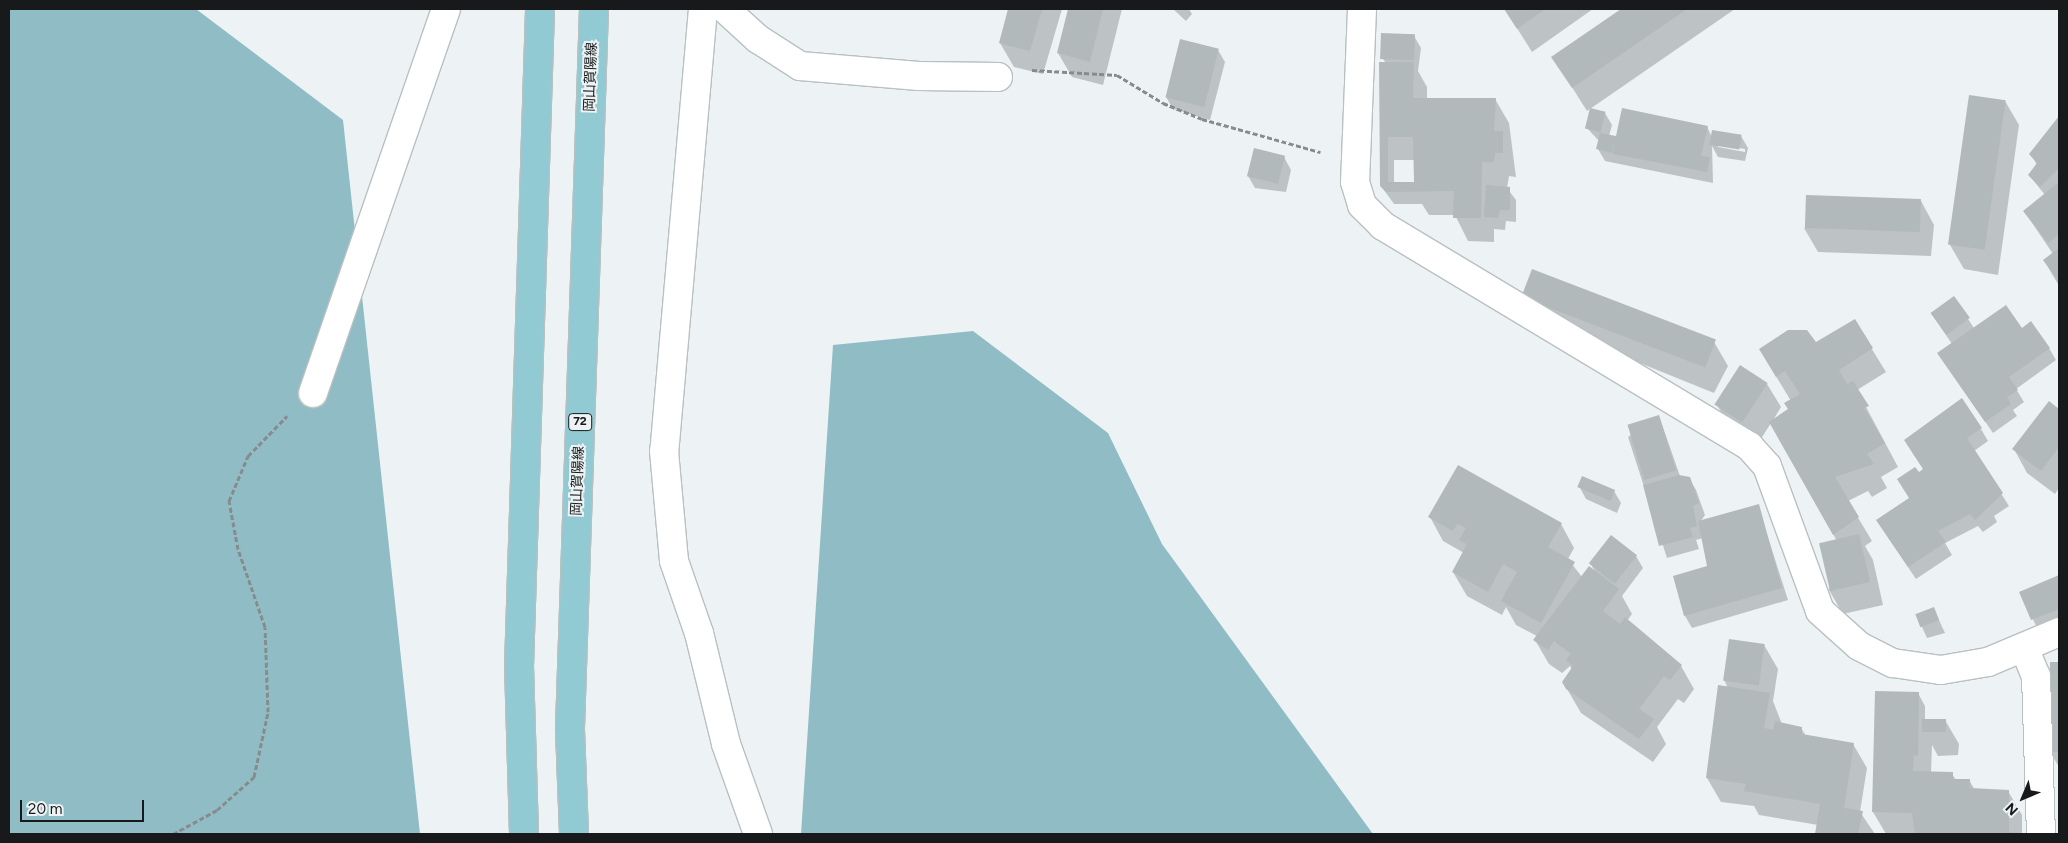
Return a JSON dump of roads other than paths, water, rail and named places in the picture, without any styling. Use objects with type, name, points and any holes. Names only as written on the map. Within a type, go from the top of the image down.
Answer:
[{"type":"main road","points":[[524,834],[519,667],[540,9]]},
{"type":"main road","name":"岡山賀陽線","points":[[574,834],[570,728],[594,9]]},
{"type":"street","points":[[313,393],[446,9]]},
{"type":"street","points":[[703,9],[664,451],[674,561],[699,633],[726,744],[758,834]]},
{"type":"street","points":[[725,9],[758,39],[800,66],[998,77]]},
{"type":"street","points":[[1362,9],[1356,160],[1362,205],[1382,226],[1749,446],[1767,466],[1820,611],[1859,646],[1893,663],[1941,670],[1988,662],[2059,632]]},
{"type":"street","points":[[2024,646],[2036,676],[2041,834]]}]
